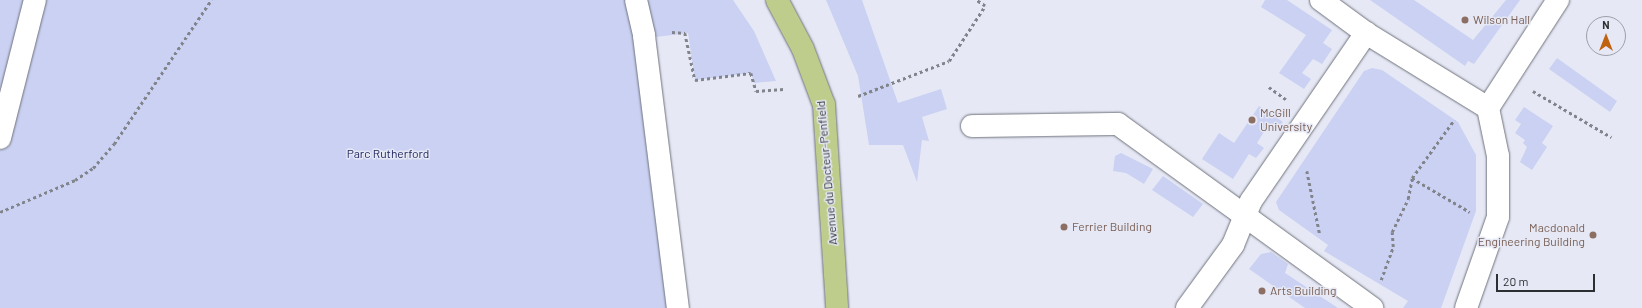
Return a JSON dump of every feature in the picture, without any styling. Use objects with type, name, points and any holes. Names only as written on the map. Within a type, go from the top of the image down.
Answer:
[{"type":"main road","name":"Avenue du Docteur-Penfield","points":[[777,0],[804,48],[824,104],[837,308]]},
{"type":"lane","points":[[0,138],[35,0]]},
{"type":"lane","points":[[636,0],[644,36],[678,308]]},
{"type":"lane","points":[[1321,0],[1366,33],[1488,108]]},
{"type":"lane","points":[[1466,308],[1498,217],[1498,164],[1488,108],[1558,0]]},
{"type":"lane","points":[[1188,308],[1233,244],[1251,201],[1366,33]]},
{"type":"lane","points":[[972,126],[1118,124],[1244,218],[1372,308]]},
{"type":"path","points":[[0,212],[75,180],[93,168],[114,144],[211,0]]},
{"type":"path","points":[[858,96],[949,61],[984,6],[976,0]]},
{"type":"path","points":[[665,32],[685,33],[695,80],[751,73],[756,91],[784,89]]},
{"type":"path","points":[[1527,88],[1611,138]]},
{"type":"path","points":[[1380,282],[1393,247],[1392,232],[1408,200],[1412,178],[1458,115]]},
{"type":"path","points":[[1306,167],[1321,240],[1314,268]]},
{"type":"path","points":[[1412,178],[1472,213]]},
{"type":"green space","name":"Parc Rutherford","points":[[0,0],[733,0],[754,31],[776,81],[754,83],[751,73],[695,80],[688,33],[656,37],[679,308],[0,308]]},
{"type":"green space","points":[[826,0],[862,0],[898,103],[941,89],[947,109],[922,117],[929,141],[922,140],[917,182],[903,145],[869,145],[858,76]]},
{"type":"green space","points":[[1265,0],[1287,0],[1332,30],[1323,43],[1332,49],[1322,64],[1313,59],[1302,73],[1311,79],[1304,89],[1279,73],[1306,35],[1261,7]]},
{"type":"green space","points":[[1370,0],[1414,0],[1473,40],[1506,0],[1520,0],[1474,64],[1468,61],[1465,66]]},
{"type":"green space","points":[[1557,58],[1617,101],[1610,112],[1549,69]]},
{"type":"green space","points":[[1372,68],[1382,70],[1458,122],[1476,155],[1476,211],[1441,308],[1403,308],[1408,301],[1324,251],[1328,245],[1279,210],[1276,202],[1364,71]]},
{"type":"green space","points":[[1259,106],[1283,122],[1275,131],[1267,127],[1257,143],[1264,148],[1256,158],[1249,154],[1233,179],[1202,159],[1219,133],[1234,143]]},
{"type":"green space","points":[[1524,107],[1553,126],[1542,143],[1547,147],[1532,170],[1520,162],[1527,147],[1523,143],[1525,140],[1515,133],[1521,124],[1515,120]]},
{"type":"green space","points":[[1121,153],[1153,169],[1144,184],[1126,173],[1113,171],[1115,156]]},
{"type":"green space","points":[[1163,176],[1203,204],[1193,217],[1152,190]]},
{"type":"green space","points":[[1271,252],[1288,264],[1285,273],[1338,308],[1305,308],[1249,269],[1261,254]]},
{"type":"place","name":"Wilson Hall","points":[[1465,20]]},
{"type":"place","name":"McGill University","points":[[1252,120]]},
{"type":"place","name":"Ferrier Building","points":[[1064,227]]},
{"type":"place","name":"Macdonald Engineering Building","points":[[1593,235]]},
{"type":"place","name":"Arts Building","points":[[1262,291]]}]
